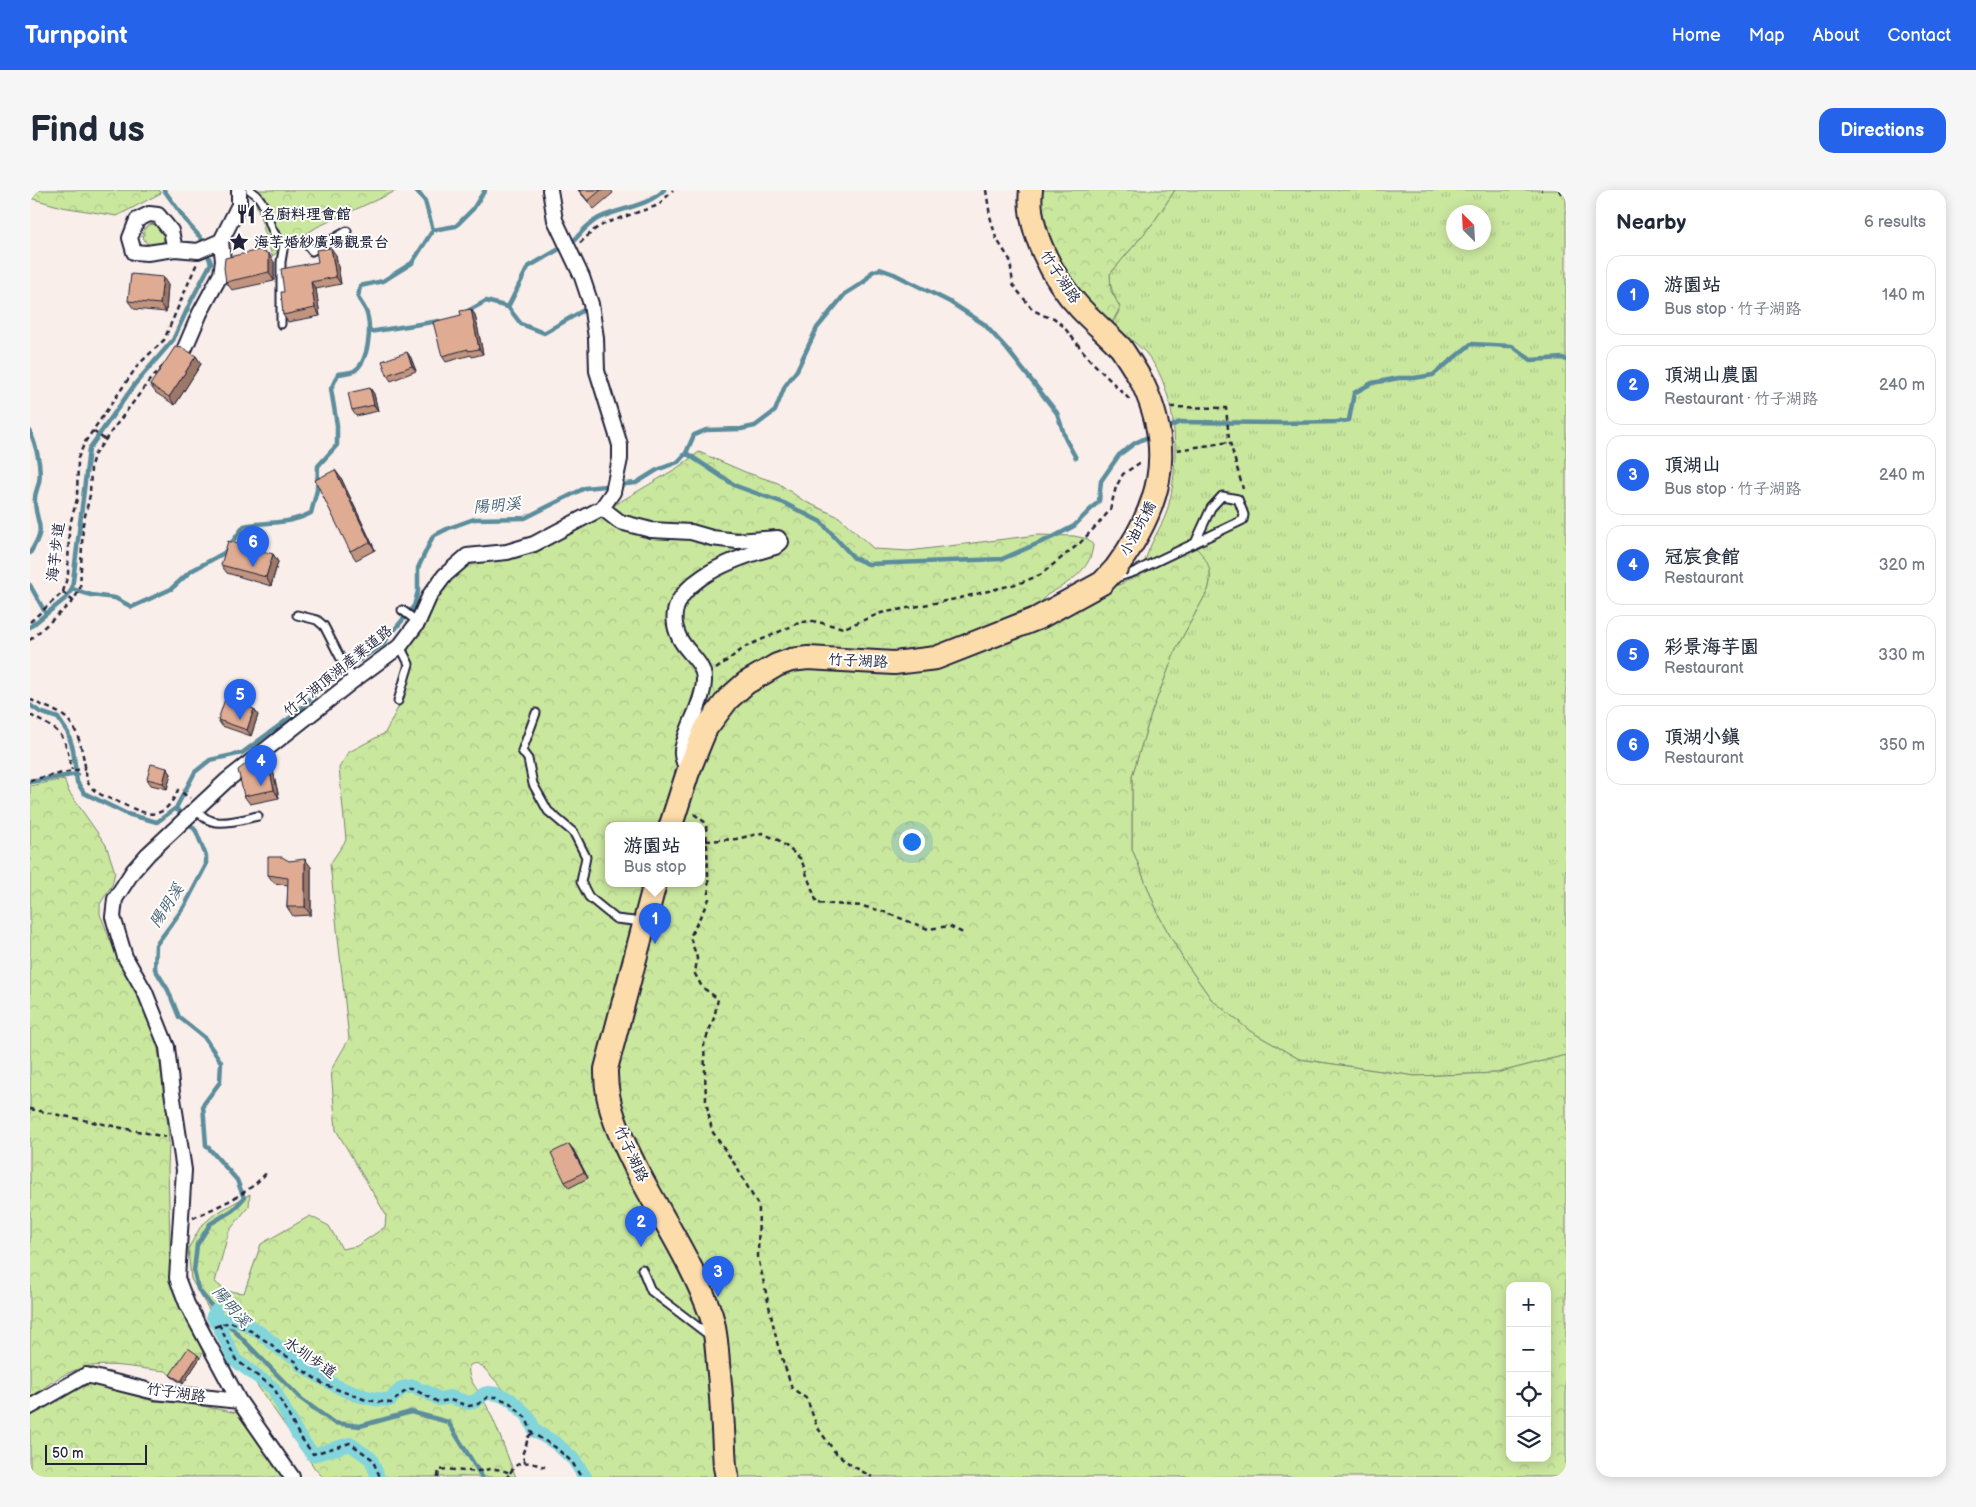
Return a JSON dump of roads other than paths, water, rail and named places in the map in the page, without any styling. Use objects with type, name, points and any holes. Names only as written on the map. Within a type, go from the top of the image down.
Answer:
[{"type":"main road","name":"竹子湖路","points":[[1031,190],[1030,198],[1034,224],[1042,251],[1068,293],[1080,308],[1121,348]]},
{"type":"main road","name":"小油坑橋","points":[[1109,575],[1132,546],[1147,518],[1156,493],[1161,454],[1153,408],[1143,383],[1121,348]]},
{"type":"main road","name":"竹子湖路","points":[[672,822],[688,772],[706,728],[728,699],[746,683],[777,665],[791,660],[808,658],[894,663],[936,658],[1038,618],[1109,575]]},
{"type":"main road","name":"竹子湖路","points":[[654,887],[643,922],[606,1069],[605,1084],[609,1104],[624,1144],[659,1214],[688,1262],[711,1318],[716,1341],[720,1379],[727,1477]]},
{"type":"street","points":[[175,249],[199,251],[218,243],[239,205],[239,190]]},
{"type":"street","name":"竹子湖頂湖產業道路","points":[[239,1401],[187,1304],[177,1278],[184,1170],[178,1140],[167,1048],[145,992],[125,957],[112,917],[115,899],[133,871],[148,854],[226,781],[352,676],[400,646],[418,622],[430,595],[445,575],[466,556],[507,552],[534,544],[602,508],[613,492],[620,458],[620,445],[598,371],[591,304],[582,277],[555,220],[550,190]]},
{"type":"street","points":[[185,348],[200,313],[221,274],[223,261],[218,243]]},
{"type":"street","points":[[602,508],[620,522],[651,530],[691,532],[712,538],[737,540],[778,538],[781,542],[775,546],[728,562],[702,576],[683,595],[675,612],[674,626],[680,641],[701,668],[704,680],[700,700],[681,753],[688,772]]},
{"type":"street","name":"竹子湖路","points":[[30,1407],[86,1374],[155,1392],[239,1401]]},
{"type":"street","points":[[239,1401],[292,1477]]},
{"type":"lane","points":[[250,190],[260,199],[270,226],[277,239],[284,244],[305,242],[312,251],[348,231]]},
{"type":"lane","points":[[281,324],[281,262],[284,244]]},
{"type":"lane","points":[[1109,575],[1134,572],[1243,520],[1244,515],[1238,500],[1222,496],[1211,508],[1195,542]]},
{"type":"lane","points":[[402,610],[418,622]]},
{"type":"lane","points":[[297,615],[317,620],[324,626],[352,676]]},
{"type":"lane","points":[[398,701],[409,664],[400,646]]},
{"type":"lane","points":[[536,713],[522,751],[528,759],[533,784],[548,811],[574,833],[586,857],[581,882],[589,897],[616,919],[643,922]]},
{"type":"lane","points":[[189,816],[200,814],[220,824],[258,816]]},
{"type":"lane","points":[[642,1270],[651,1290],[716,1341]]},
{"type":"waterway","points":[[30,627],[66,598],[72,589],[89,449],[135,384],[173,340],[211,263],[201,238],[164,190]]},
{"type":"waterway","points":[[72,589],[91,595],[115,598],[132,607],[171,589],[191,571],[224,553],[244,526],[286,521],[311,513],[317,490],[318,466],[337,445],[337,425],[331,389],[338,374],[352,372],[359,366],[363,360],[368,343],[368,318],[358,297],[360,286],[383,281],[412,263],[433,230],[425,201],[416,190]]},
{"type":"waterway","points":[[433,230],[456,226],[473,209],[485,190]]},
{"type":"waterway","points":[[571,244],[595,220],[650,200],[664,190]]},
{"type":"waterway","points":[[508,307],[528,267],[561,248]]},
{"type":"waterway","name":"陽明溪","points":[[482,1477],[448,1422],[411,1412],[360,1426],[334,1423],[300,1398],[217,1313],[198,1289],[194,1271],[197,1245],[210,1224],[233,1210],[244,1198],[237,1180],[206,1145],[203,1105],[220,1082],[221,1062],[204,1037],[179,1017],[168,990],[155,969],[156,945],[184,907],[206,865],[206,856],[196,831],[176,808],[195,772],[210,760],[242,753],[295,714],[337,672],[382,645],[414,606],[418,591],[418,568],[433,536],[474,519],[525,518],[585,488],[636,483],[657,470],[678,462],[686,453],[694,435],[706,430],[741,429],[755,426],[775,411],[785,386],[797,370],[817,328],[845,294],[864,282],[872,272],[880,269],[950,302],[984,324],[1006,348],[1057,413],[1066,440],[1076,458]]},
{"type":"waterway","points":[[468,311],[486,301],[508,307],[521,324],[544,333],[584,310]]},
{"type":"waterway","points":[[369,332],[439,321]]},
{"type":"waterway","points":[[1163,430],[1180,422],[1283,423],[1349,420],[1354,393],[1372,383],[1433,375],[1471,344],[1512,346],[1531,360],[1563,358],[1566,360]]},
{"type":"waterway","points":[[30,431],[40,469],[35,498],[40,531],[30,553]]},
{"type":"waterway","points":[[686,453],[736,486],[784,503],[821,522],[854,558],[868,564],[1002,559],[1074,526],[1099,501],[1101,481],[1119,455],[1135,443],[1152,435]]},
{"type":"waterway","points":[[30,585],[46,614]]},
{"type":"waterway","points":[[30,705],[40,712],[58,718],[68,733],[73,749],[77,782],[84,793],[127,814],[157,822],[176,808]]},
{"type":"waterway","points":[[30,782],[77,774]]},
{"type":"waterway","points":[[216,1311],[213,1316],[217,1324]]},
{"type":"waterway","points":[[224,1320],[239,1321],[246,1324],[281,1350],[300,1360],[301,1365],[321,1378],[343,1389],[366,1397],[390,1400],[402,1388],[414,1386],[439,1399],[450,1397],[469,1403],[476,1401],[484,1394],[498,1394],[511,1400],[528,1416],[535,1431],[557,1444],[574,1460],[585,1477]]},
{"type":"waterway","points":[[219,1326],[235,1360],[273,1388],[298,1435],[313,1455],[350,1444],[371,1459],[378,1477]]},
{"type":"place","name":"名廚料理會館","points":[[246,214]]},
{"type":"place","name":"海芋婚紗廣場觀景台","points":[[239,242]]},
{"type":"place","name":"頂湖小鎮","points":[[253,567]]},
{"type":"place","name":"彩景海芋園","points":[[240,720]]},
{"type":"place","name":"冠宸食館","points":[[261,786]]},
{"type":"place","name":"游園站","points":[[655,944]]},
{"type":"place","name":"頂湖山農園","points":[[641,1247]]},
{"type":"place","name":"頂湖山","points":[[718,1297]]}]
